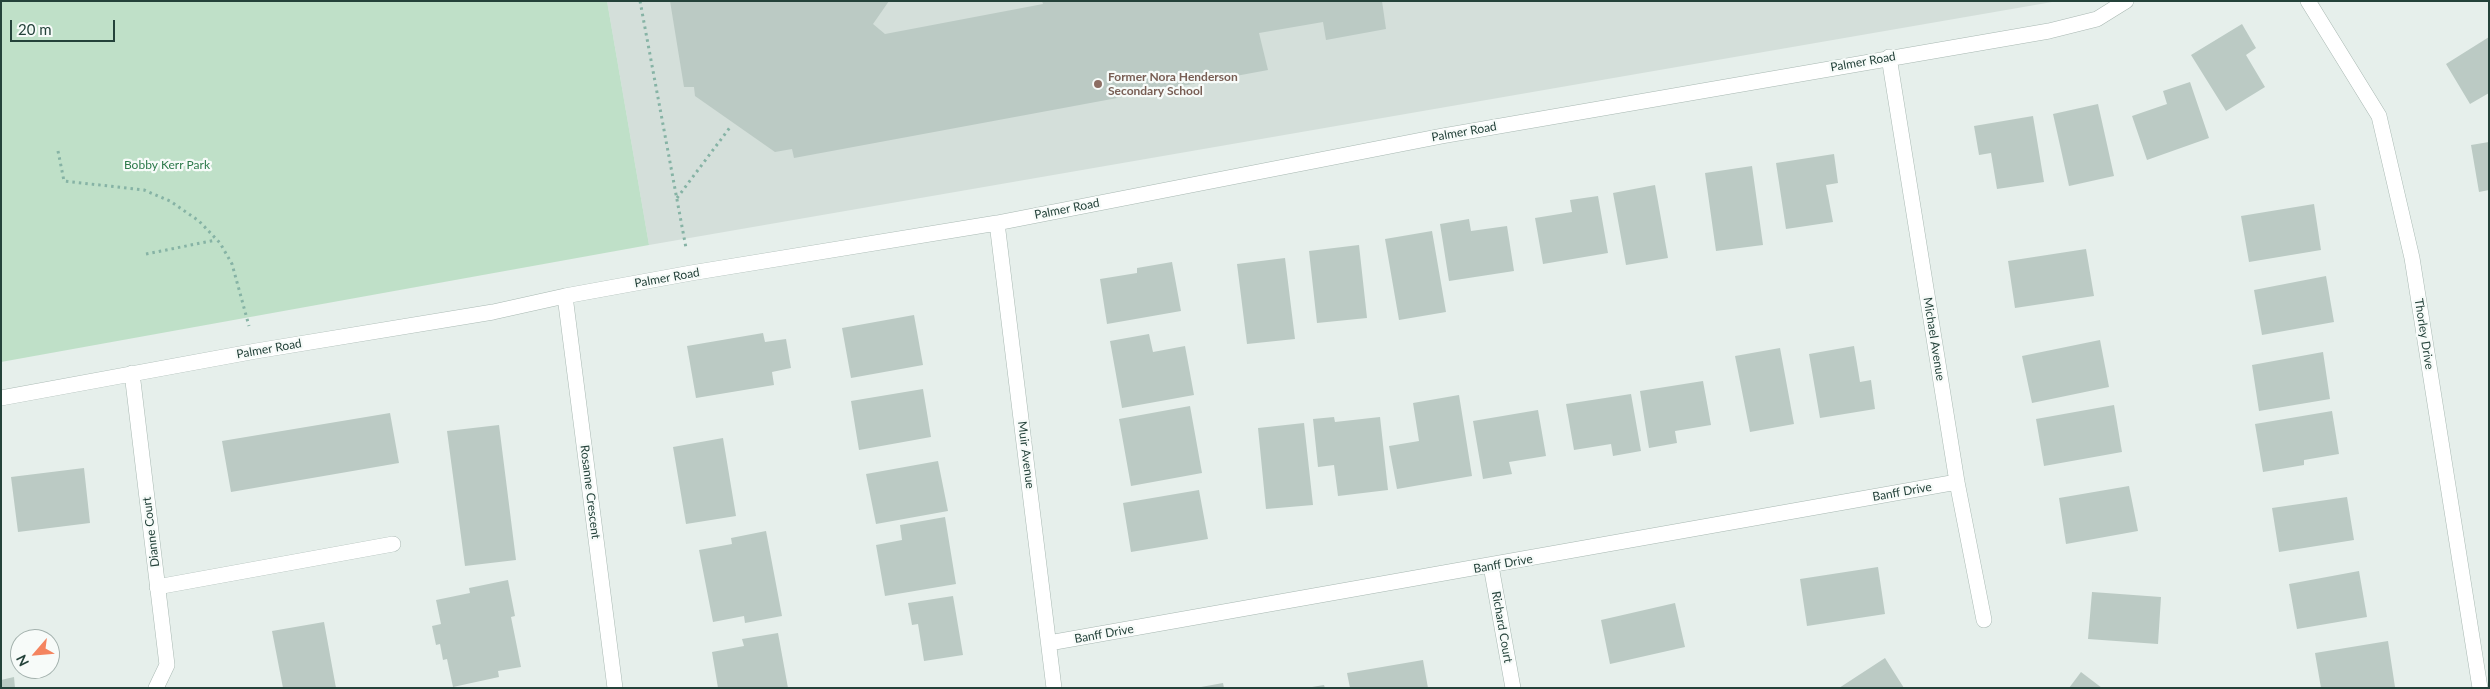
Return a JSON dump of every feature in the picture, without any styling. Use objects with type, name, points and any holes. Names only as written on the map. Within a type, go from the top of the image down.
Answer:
[{"type":"street","name":"Palmer Road","points":[[1,398],[256,351],[492,312],[565,296],[997,223],[1442,136],[2070,27],[2097,19],[2126,1]]},
{"type":"street","name":"Thorley Drive","points":[[2308,1],[2379,116],[2412,258],[2480,688]]},
{"type":"street","name":"Michael Avenue","points":[[1889,57],[1957,482],[1984,620]]},
{"type":"street","name":"Muir Avenue","points":[[997,223],[1054,688]]},
{"type":"street","name":"Rosanne Crescent","points":[[565,296],[615,688]]},
{"type":"street","name":"Dianne Court","points":[[132,373],[166,665],[156,688]]},
{"type":"street","name":"Banff Drive","points":[[1049,643],[1957,482]]},
{"type":"street","points":[[157,588],[393,544]]},
{"type":"street","name":"Richard Court","points":[[1491,566],[1514,688]]},
{"type":"path","points":[[640,1],[691,274]]},
{"type":"path","points":[[677,199],[731,126]]},
{"type":"path","points":[[58,151],[64,181],[144,190],[170,201],[192,216],[217,240],[232,264],[256,351]]},
{"type":"path","points":[[146,254],[217,240]]},
{"type":"shaded area","name":"Former Nora Henderson Secondary School","points":[[607,1],[2058,1],[649,245]]},
{"type":"green space","name":"Bobby Kerr Park","points":[[1,1],[607,1],[649,245],[1,362]]},
{"type":"building","points":[[670,1],[889,1],[873,24],[885,34],[1043,4],[1042,1],[1382,1],[1386,29],[1326,40],[1323,22],[1259,33],[1268,70],[794,158],[792,149],[775,152],[695,96],[694,87],[684,87]]},
{"type":"building","points":[[2242,24],[2256,48],[2246,55],[2265,87],[2226,111],[2191,55]]},
{"type":"building","points":[[2489,37],[2489,93],[2470,104],[2446,64]]},
{"type":"building","points":[[2190,82],[2209,138],[2147,160],[2132,116],[2167,104],[2163,91]]},
{"type":"building","points":[[2098,104],[2114,176],[2069,186],[2053,114]]},
{"type":"building","points":[[2033,116],[2044,182],[1997,189],[1991,153],[1979,155],[1974,126]]},
{"type":"building","points":[[2489,142],[2489,190],[2479,192],[2471,145]]},
{"type":"building","points":[[1834,154],[1838,183],[1826,185],[1833,222],[1786,229],[1776,163]]},
{"type":"building","points":[[1752,166],[1763,245],[1716,251],[1705,173]]},
{"type":"building","points":[[1655,185],[1668,258],[1626,265],[1613,193]]},
{"type":"building","points":[[1598,196],[1608,253],[1543,264],[1535,218],[1572,212],[1570,200]]},
{"type":"building","points":[[2314,204],[2321,250],[2249,262],[2241,216]]},
{"type":"building","points":[[1469,219],[1471,231],[1507,226],[1514,271],[1449,281],[1440,224]]},
{"type":"building","points":[[1432,231],[1446,312],[1399,320],[1385,239]]},
{"type":"building","points":[[1359,245],[1367,318],[1317,323],[1309,251]]},
{"type":"building","points":[[2086,249],[2094,296],[2015,308],[2008,261]]},
{"type":"building","points":[[1285,258],[1295,339],[1247,344],[1237,264]]},
{"type":"building","points":[[1172,262],[1181,311],[1107,324],[1100,279],[1137,273],[1137,268]]},
{"type":"building","points":[[2326,276],[2334,322],[2262,335],[2254,290]]},
{"type":"building","points":[[914,315],[923,365],[851,378],[842,328]]},
{"type":"building","points":[[763,333],[765,342],[786,339],[791,368],[772,372],[774,385],[696,398],[687,346]]},
{"type":"building","points":[[1149,334],[1153,352],[1185,346],[1194,395],[1122,408],[1110,341]]},
{"type":"building","points":[[2100,340],[2109,387],[2032,403],[2022,356]]},
{"type":"building","points":[[1854,346],[1860,382],[1871,380],[1875,409],[1820,418],[1809,354]]},
{"type":"building","points":[[1780,348],[1794,424],[1750,432],[1735,356]]},
{"type":"building","points":[[2323,352],[2330,399],[2259,411],[2252,365]]},
{"type":"building","points":[[1703,381],[1711,425],[1675,431],[1677,443],[1649,448],[1640,391]]},
{"type":"building","points":[[923,389],[931,437],[859,450],[851,401]]},
{"type":"building","points":[[1631,394],[1641,451],[1613,456],[1611,444],[1574,450],[1566,404]]},
{"type":"building","points":[[1459,395],[1472,476],[1397,489],[1389,446],[1419,441],[1413,403]]},
{"type":"building","points":[[2114,405],[2122,452],[2044,466],[2036,419]]},
{"type":"building","points":[[1190,406],[1202,473],[1131,486],[1119,419]]},
{"type":"building","points":[[1538,410],[1546,456],[1509,462],[1512,474],[1483,479],[1473,421]]},
{"type":"building","points":[[2332,411],[2339,454],[2304,460],[2304,465],[2263,472],[2255,424]]},
{"type":"building","points":[[390,413],[399,463],[231,492],[222,441]]},
{"type":"building","points":[[1334,417],[1335,422],[1380,417],[1388,490],[1338,496],[1334,465],[1318,467],[1313,419]]},
{"type":"building","points":[[1304,423],[1313,505],[1266,509],[1258,428]]},
{"type":"building","points":[[499,425],[516,560],[465,566],[447,431]]},
{"type":"building","points":[[723,438],[736,516],[686,524],[673,447]]},
{"type":"building","points":[[938,461],[948,511],[876,524],[866,474]]},
{"type":"building","points":[[84,468],[90,523],[18,532],[11,477]]},
{"type":"building","points":[[2129,486],[2138,531],[2066,544],[2059,498]]},
{"type":"building","points":[[1199,490],[1208,539],[1131,552],[1123,503]]},
{"type":"building","points":[[2347,497],[2354,540],[2279,552],[2272,508]]},
{"type":"building","points":[[945,517],[956,584],[885,596],[876,545],[902,540],[900,525]]},
{"type":"building","points":[[766,531],[782,616],[745,623],[744,616],[713,622],[699,550],[732,544],[731,538]]},
{"type":"building","points":[[1878,567],[1885,614],[1807,626],[1800,579]]},
{"type":"building","points":[[2359,571],[2367,617],[2297,629],[2289,584]]},
{"type":"building","points":[[508,580],[515,616],[511,617],[521,667],[498,671],[499,677],[453,687],[447,659],[443,660],[440,644],[436,645],[432,626],[441,624],[436,600],[470,593],[469,588]]},
{"type":"building","points":[[2092,592],[2161,597],[2158,644],[2088,639]]},
{"type":"building","points":[[953,596],[963,655],[924,661],[918,624],[912,625],[908,603]]},
{"type":"building","points":[[1675,603],[1685,647],[1610,664],[1601,620]]},
{"type":"building","points":[[324,622],[336,688],[283,688],[272,631]]},
{"type":"building","points":[[778,633],[788,688],[718,688],[712,652],[744,646],[742,639]]},
{"type":"building","points":[[2388,641],[2395,687],[2321,688],[2315,653]]},
{"type":"building","points":[[1885,658],[1904,688],[1839,688]]},
{"type":"building","points":[[1423,660],[1428,688],[1350,688],[1347,673]]},
{"type":"building","points":[[2081,672],[2102,688],[2069,688]]},
{"type":"building","points":[[14,679],[15,688],[1,688],[1,680]]},
{"type":"building","points":[[1223,683],[1224,688],[1201,688],[1201,687]]},
{"type":"building","points":[[1324,685],[1325,688],[1312,688],[1312,687]]},
{"type":"place","name":"Former Nora Henderson Secondary School","points":[[1098,84]]}]
